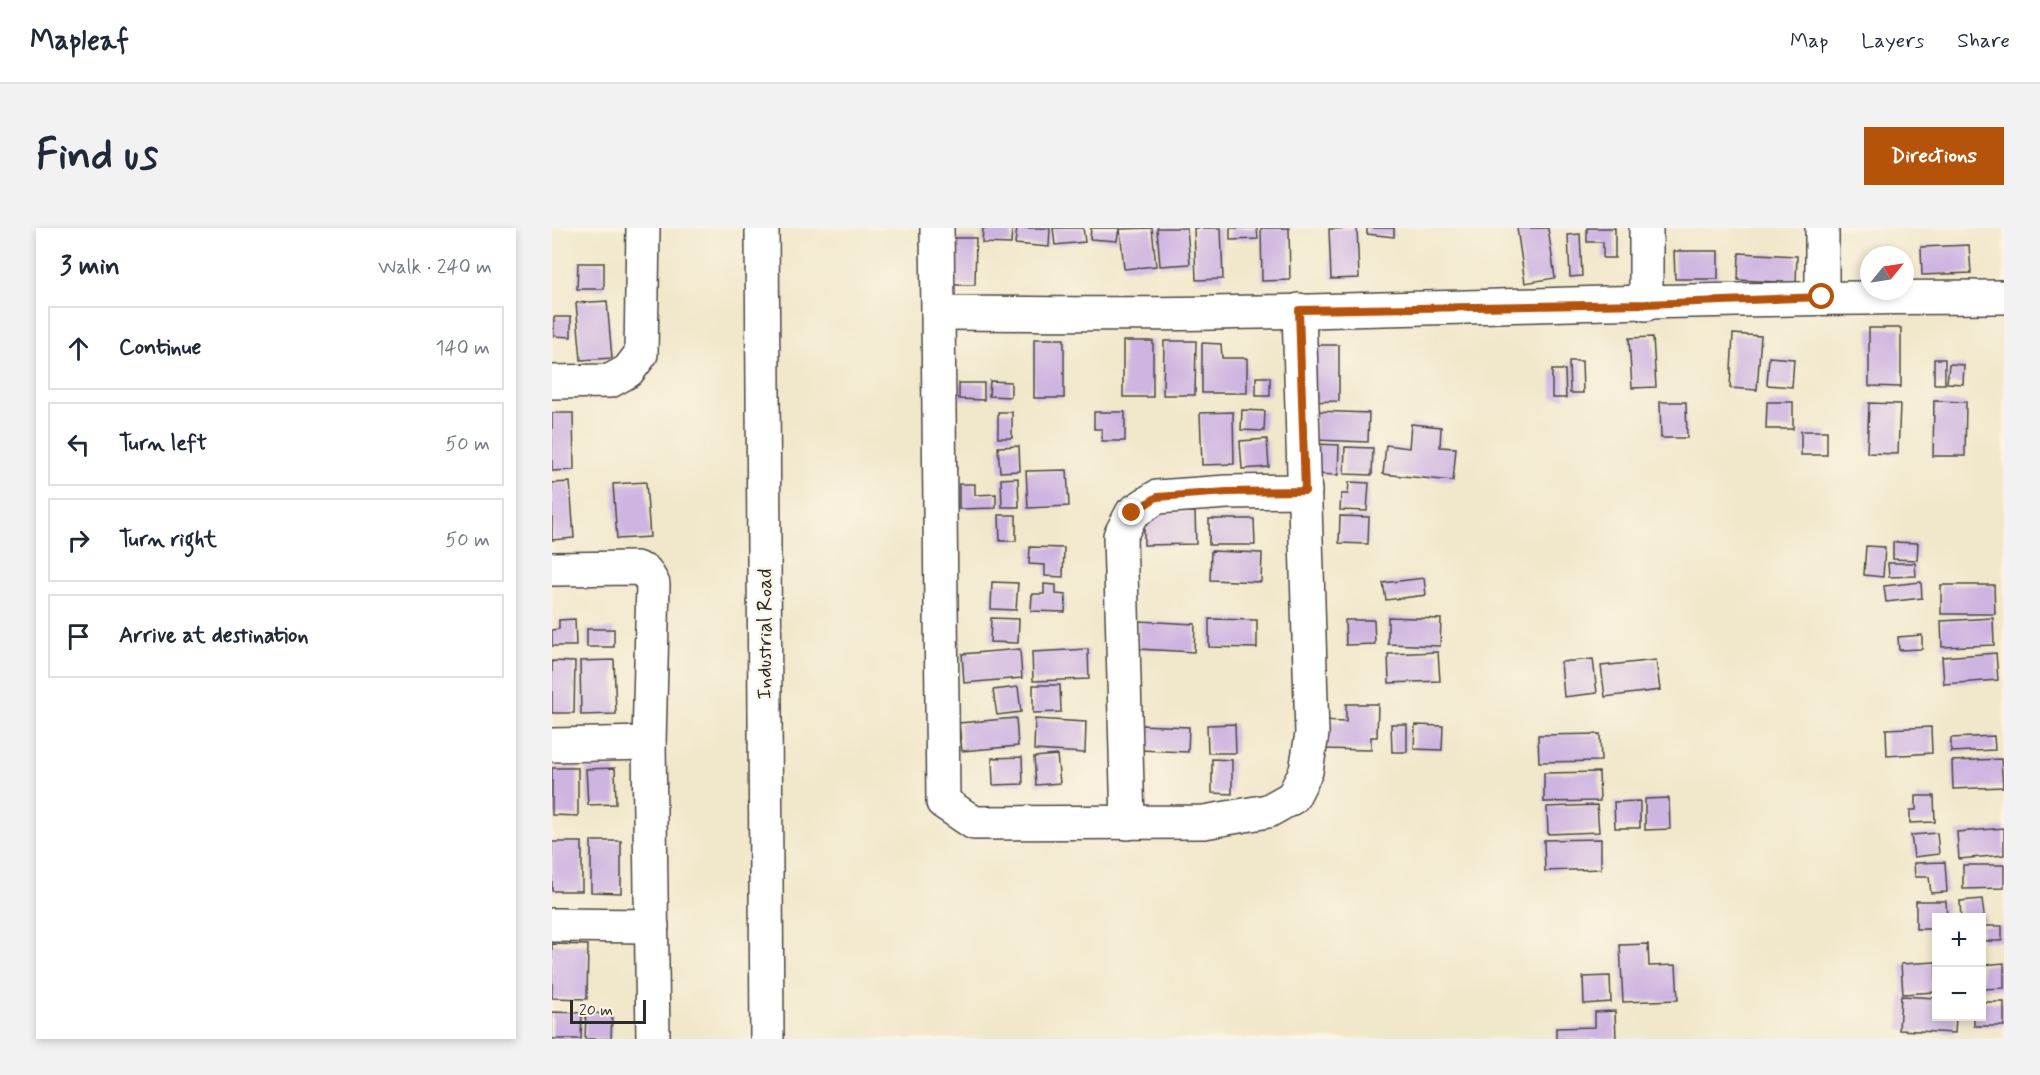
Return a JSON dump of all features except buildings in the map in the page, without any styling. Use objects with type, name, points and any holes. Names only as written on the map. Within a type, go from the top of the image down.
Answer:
[{"type":"street","points":[[552,382],[610,381],[628,371],[641,354],[642,228]]},
{"type":"street","name":"Industrial Road","points":[[762,228],[767,1039]]},
{"type":"street","points":[[937,228],[943,802],[974,823],[1204,822],[1268,811],[1293,797],[1306,771],[1312,734],[1299,310]]},
{"type":"street","points":[[1646,228],[1646,304]]},
{"type":"street","points":[[1822,228],[1822,297]]},
{"type":"street","points":[[938,313],[1211,313],[1646,304],[1822,297],[2004,297]]},
{"type":"street","points":[[1128,823],[1120,536],[1132,513],[1157,497],[1227,492],[1305,491]]},
{"type":"street","points":[[552,569],[636,568],[646,572],[653,584],[649,743],[653,1039]]},
{"type":"street","points":[[552,745],[649,743]]},
{"type":"street","points":[[552,925],[652,926]]},
{"type":"route","points":[[1132,513],[1157,497],[1227,492],[1305,491],[1299,310],[1646,304],[1822,297]]}]
